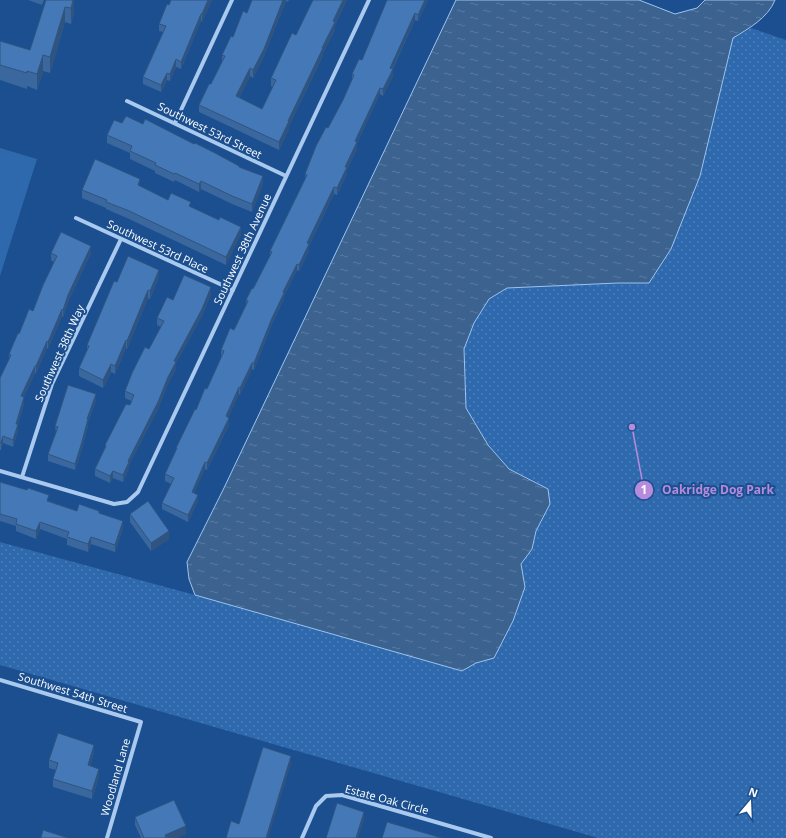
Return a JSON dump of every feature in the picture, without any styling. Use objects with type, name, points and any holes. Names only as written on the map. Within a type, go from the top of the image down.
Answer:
[{"type":"street","points":[[175,123],[232,0]]},
{"type":"street","name":"Southwest 38th Avenue","points":[[22,477],[114,504],[127,502],[138,492],[369,0]]},
{"type":"street","name":"Southwest 53rd Street","points":[[127,101],[286,176]]},
{"type":"street","name":"Southwest 53rd Place","points":[[76,218],[233,290]]},
{"type":"street","name":"Southwest 38th Way","points":[[22,477],[52,384],[121,239]]},
{"type":"street","points":[[0,471],[22,477]]},
{"type":"street","name":"Southwest 54th Street","points":[[0,680],[141,722]]},
{"type":"street","name":"Woodland Lane","points":[[107,838],[141,722]]},
{"type":"street","name":"Estate Oak Circle","points":[[302,838],[316,806],[326,796],[342,795],[491,838]]},
{"type":"shaded area","points":[[751,28],[786,40],[786,838],[598,838],[0,665],[0,542],[195,595],[462,671],[476,663],[494,658],[513,621],[525,587],[521,564],[532,549],[536,531],[550,504],[538,483],[509,469],[488,445],[466,408],[464,349],[474,323],[489,299],[507,288],[649,283],[700,176],[733,38]]},
{"type":"shaded area","points":[[0,148],[37,159],[0,276]]},
{"type":"water","points":[[456,0],[639,0],[675,14],[697,8],[705,0],[775,0],[763,18],[733,38],[700,176],[671,249],[649,283],[507,288],[489,299],[474,323],[464,349],[466,408],[488,445],[509,469],[548,489],[550,504],[536,531],[532,549],[521,564],[525,587],[513,621],[494,658],[476,663],[462,671],[195,595],[189,579],[187,562],[223,490]]},
{"type":"building","points":[[46,0],[73,0],[71,8],[65,7],[50,57],[43,55],[37,74],[27,71],[27,73],[0,65],[0,41],[30,50]]},
{"type":"building","points":[[171,0],[208,0],[181,62],[176,59],[170,74],[167,73],[161,85],[143,77],[166,26],[159,24],[167,4],[169,5]]},
{"type":"building","points":[[252,0],[283,0],[264,49],[253,70],[250,68],[236,96],[262,109],[276,80],[271,78],[292,33],[296,35],[313,0],[343,0],[333,21],[335,22],[279,142],[199,105],[225,56],[222,55],[231,36],[233,37],[243,11],[247,13]]},
{"type":"building","points":[[387,0],[425,0],[418,15],[415,13],[390,68],[393,69],[383,89],[380,88],[355,141],[357,142],[345,167],[347,167],[337,188],[334,187],[307,243],[309,244],[299,265],[297,264],[283,292],[284,293],[254,363],[252,363],[240,388],[239,387],[226,416],[229,418],[207,463],[205,462],[192,492],[198,495],[188,515],[162,503],[174,478],[165,474],[176,448],[195,409],[196,410],[205,388],[207,389],[224,351],[221,350],[230,328],[234,330],[248,301],[246,300],[272,252],[270,251],[307,175],[305,174],[316,146],[326,127],[328,128],[343,100],[354,75],[352,74],[359,59],[362,60]]},
{"type":"building","points":[[126,116],[143,124],[145,119],[215,153],[239,167],[263,176],[252,204],[201,181],[199,184],[155,165],[156,163],[130,151],[132,146],[107,135],[114,120],[122,123]]},
{"type":"building","points":[[95,159],[140,179],[138,185],[168,200],[171,193],[191,202],[189,206],[219,220],[220,217],[241,227],[226,257],[127,210],[106,202],[107,200],[82,190]]},
{"type":"building","points":[[61,232],[91,246],[68,295],[63,310],[62,309],[48,342],[47,341],[21,396],[24,397],[13,440],[3,436],[0,443],[0,378],[11,355],[9,354],[29,309],[33,311],[43,285],[57,256],[51,253]]},
{"type":"building","points":[[128,256],[159,270],[150,291],[148,290],[115,366],[111,364],[103,380],[79,368],[114,281],[117,282]]},
{"type":"building","points":[[184,275],[211,287],[202,309],[174,361],[176,362],[158,402],[128,461],[129,462],[123,475],[113,471],[110,476],[95,469],[106,446],[105,445],[126,404],[130,405],[134,395],[125,391],[145,347],[149,349],[164,321],[157,318],[167,297],[173,300]]},
{"type":"building","points":[[68,385],[96,394],[87,419],[75,464],[48,454],[58,427],[55,426]]},
{"type":"building","points":[[0,482],[27,490],[28,488],[49,495],[47,501],[77,511],[79,504],[123,521],[115,545],[91,537],[88,544],[67,537],[69,532],[40,522],[36,531],[16,524],[17,519],[0,514]]},
{"type":"building","points":[[148,501],[169,531],[151,543],[130,514]]},
{"type":"building","points":[[58,733],[94,745],[88,765],[99,769],[92,791],[53,779],[58,763],[49,760]]},
{"type":"building","points":[[263,747],[291,756],[266,838],[226,838],[231,821],[239,824]]},
{"type":"building","points":[[174,800],[186,826],[165,835],[166,838],[144,838],[135,817]]},
{"type":"building","points":[[337,803],[364,812],[356,838],[326,838]]},
{"type":"building","points":[[387,822],[442,838],[382,838]]},
{"type":"building","points":[[43,830],[68,838],[41,838]]},
{"type":"place","name":"Oakridge Dog Park","points":[[632,427]]}]
